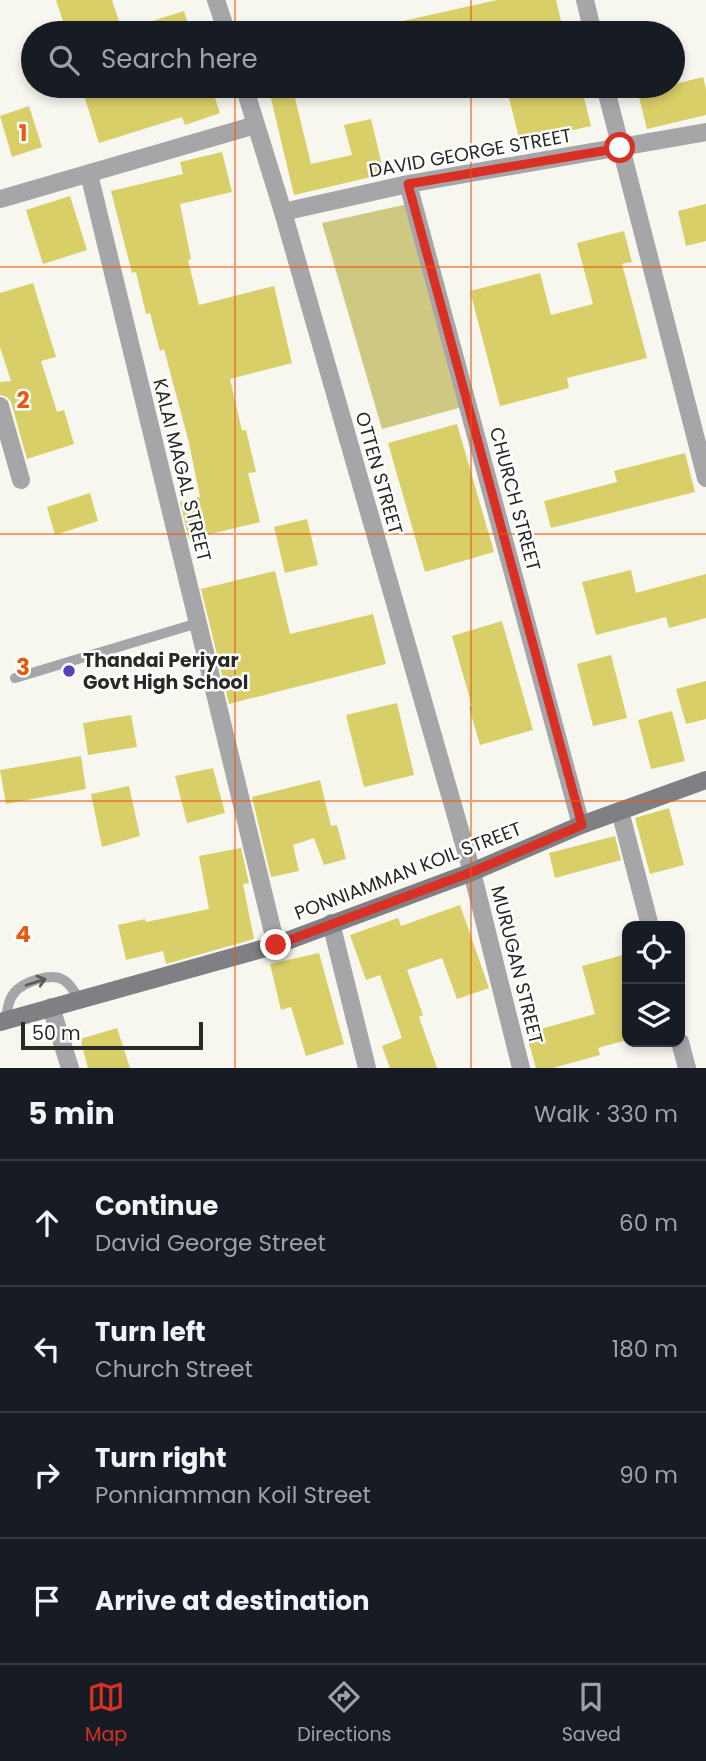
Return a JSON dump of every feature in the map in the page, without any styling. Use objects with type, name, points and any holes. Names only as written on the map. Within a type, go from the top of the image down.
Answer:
[{"type":"street","points":[[216,0],[223,21]]},
{"type":"street","points":[[585,0],[590,21]]},
{"type":"street","name":"OTTEN STREET","points":[[248,98],[283,212],[472,872]]},
{"type":"street","points":[[608,98],[706,478]]},
{"type":"street","points":[[0,199],[256,125]]},
{"type":"street","name":"DAVID GEORGE STREET","points":[[283,212],[408,184],[706,132]]},
{"type":"street","name":"KALAI MAGAL STREET","points":[[89,174],[276,945]]},
{"type":"street","name":"CHURCH STREET","points":[[408,184],[582,825]]},
{"type":"street","points":[[0,406],[21,480]]},
{"type":"street","name":"PONNIAMMAN KOIL STREET","points":[[3,1021],[276,945],[472,872],[582,825],[706,780]]},
{"type":"street","points":[[620,811],[648,921]]},
{"type":"street","name":"MURUGAN STREET","points":[[472,872],[521,1068]]},
{"type":"street","points":[[331,923],[367,1068]]},
{"type":"street","points":[[51,1007],[70,1068]]},
{"type":"street","points":[[681,1047],[687,1068]]},
{"type":"lane","points":[[15,678],[198,623]]},
{"type":"lane","points":[[3,1021],[11,996],[17,990],[38,980],[56,976],[66,981],[79,999]]},
{"type":"shaded area","points":[[408,204],[462,407],[382,429],[322,223]]},
{"type":"building","points":[[56,0],[112,0],[119,21],[63,21]]},
{"type":"building","points":[[497,0],[556,0],[561,21],[403,21]]},
{"type":"building","points":[[184,11],[187,21],[152,21]]},
{"type":"building","points":[[703,77],[706,115],[647,129],[639,98],[685,98],[685,81]]},
{"type":"building","points":[[85,98],[215,98],[220,113],[185,125],[182,117],[99,143]]},
{"type":"building","points":[[271,98],[295,98],[311,164],[352,155],[344,125],[371,119],[384,174],[294,195]]},
{"type":"building","points":[[509,98],[584,98],[591,126],[520,142]]},
{"type":"building","points":[[29,106],[42,147],[12,157],[0,116]]},
{"type":"building","points":[[222,152],[232,192],[180,204],[191,259],[188,260],[199,305],[274,286],[292,363],[230,379],[242,431],[246,430],[256,472],[248,473],[260,522],[189,539],[180,502],[200,497],[189,443],[164,349],[160,351],[150,313],[146,314],[136,272],[132,273],[111,191],[183,174],[180,162]]},
{"type":"building","points":[[70,196],[87,250],[43,264],[26,210]]},
{"type":"building","points":[[706,204],[706,241],[686,246],[678,211]]},
{"type":"building","points":[[624,231],[632,262],[622,264],[647,358],[567,378],[569,388],[500,406],[470,291],[540,273],[551,315],[593,304],[577,243]]},
{"type":"building","points":[[33,283],[56,357],[41,361],[57,412],[64,410],[74,444],[27,459],[11,402],[0,395],[0,382],[11,381],[0,347],[0,293]]},
{"type":"building","points":[[457,424],[494,552],[425,572],[388,443]]},
{"type":"building","points":[[685,453],[695,492],[551,528],[544,501],[617,482],[614,471]]},
{"type":"building","points":[[90,493],[98,521],[55,535],[47,507]]},
{"type":"building","points":[[307,519],[318,565],[285,573],[274,527]]},
{"type":"building","points":[[631,570],[636,593],[706,574],[706,618],[669,628],[666,617],[596,635],[582,582]]},
{"type":"building","points":[[275,571],[290,634],[373,614],[386,664],[229,704],[201,589]]},
{"type":"building","points":[[502,621],[533,730],[480,745],[452,636]]},
{"type":"building","points":[[611,655],[627,718],[593,726],[577,664]]},
{"type":"building","points":[[706,681],[706,719],[686,724],[676,689]]},
{"type":"building","points":[[397,703],[414,775],[364,787],[346,715]]},
{"type":"building","points":[[672,711],[685,761],[651,769],[638,720]]},
{"type":"building","points":[[131,715],[137,747],[88,755],[83,723]]},
{"type":"building","points":[[81,756],[86,789],[6,804],[0,770]]},
{"type":"building","points":[[213,768],[225,813],[187,823],[175,776]]},
{"type":"building","points":[[320,780],[331,826],[337,825],[346,859],[324,865],[314,838],[293,845],[299,871],[271,877],[252,797]]},
{"type":"building","points":[[129,786],[140,836],[102,847],[91,794]]},
{"type":"building","points":[[669,808],[684,865],[650,874],[635,818]]},
{"type":"building","points":[[615,836],[621,860],[555,878],[549,853]]},
{"type":"building","points":[[241,848],[249,883],[243,884],[254,939],[166,964],[163,951],[126,960],[118,925],[209,909],[199,856]]},
{"type":"building","points":[[460,905],[489,988],[457,999],[442,958],[407,970],[423,1015],[419,1017],[437,1068],[390,1068],[382,1046],[402,1038],[380,975],[366,980],[350,935],[398,918],[401,926]]},
{"type":"building","points":[[319,953],[344,1044],[306,1056],[291,1007],[281,1010],[270,964]]},
{"type":"building","points":[[622,955],[622,1041],[598,1048],[600,1055],[553,1068],[536,1068],[526,1033],[595,1014],[582,966]]},
{"type":"building","points":[[117,1028],[130,1068],[88,1068],[80,1039]]},
{"type":"place","name":"Thandai Periyar Govt High School","points":[[69,671]]},
{"type":"route","points":[[276,945],[472,872],[582,825],[408,184],[620,148]]}]
